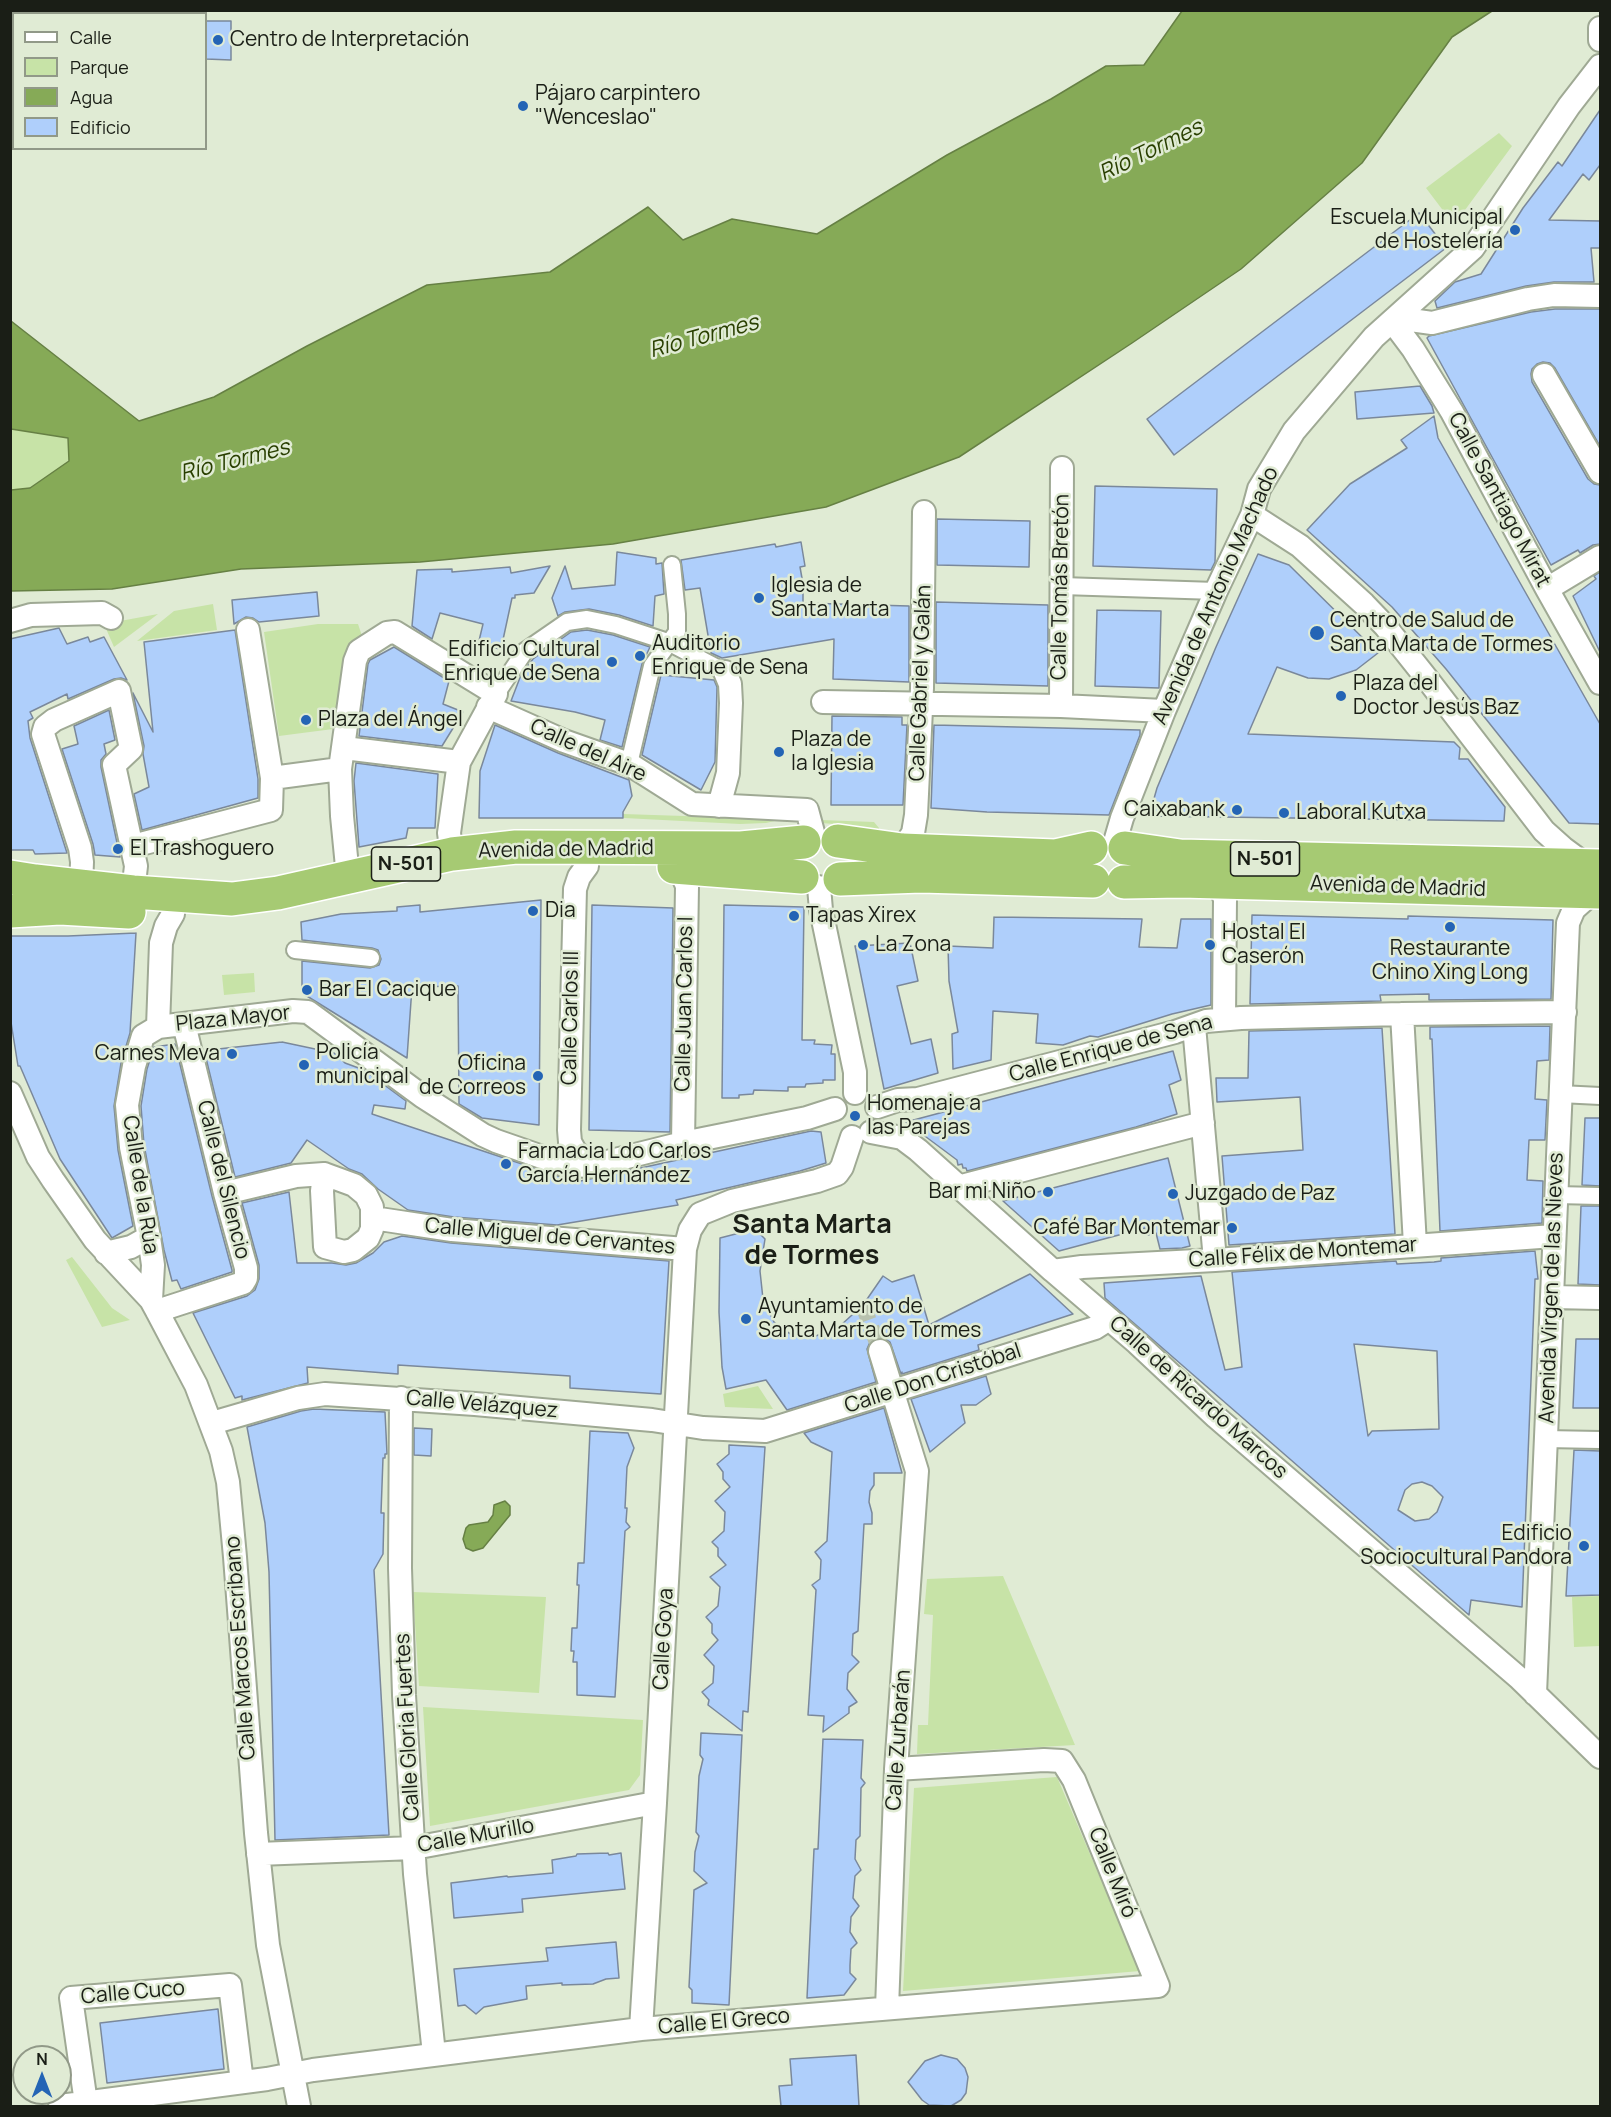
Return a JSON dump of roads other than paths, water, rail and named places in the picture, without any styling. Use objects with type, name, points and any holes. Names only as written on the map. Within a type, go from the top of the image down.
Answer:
[{"type":"highway","name":"Avenida de Madrid","points":[[10,877],[34,882],[133,892],[232,899],[278,893],[452,854],[516,847],[741,848],[819,840],[902,850],[1055,856],[1111,846],[1180,856],[1596,879]]},
{"type":"highway","points":[[819,840],[846,852],[847,866],[820,881],[796,866],[797,853],[819,840]]},
{"type":"highway","points":[[1108,882],[1131,871],[1131,859],[1111,846]]},
{"type":"highway","name":"Avenida de Madrid","points":[[10,911],[60,908],[235,916],[307,906],[445,878],[526,868],[587,866],[679,867],[820,881],[921,876],[1108,882],[1596,879]]},
{"type":"street","points":[[1600,28],[1600,40]]},
{"type":"street","name":"Avenida de Antonio Machado","points":[[1111,846],[1164,711],[1252,515],[1259,489],[1294,431],[1374,337],[1473,248],[1569,106],[1600,66]]},
{"type":"street","points":[[1394,320],[1432,323],[1528,299],[1573,294],[1600,296]]},
{"type":"street","name":"Calle Santiago Mirat","points":[[1394,320],[1452,411],[1600,683]]},
{"type":"street","points":[[1544,375],[1600,472]]},
{"type":"street","name":"Calle Tomás Bretón","points":[[1061,706],[1062,468]]},
{"type":"street","name":"Calle Gabriel y Galán","points":[[902,850],[912,833],[916,815],[921,703],[924,512]]},
{"type":"street","points":[[1252,515],[1300,546],[1386,626],[1544,831],[1596,879]]},
{"type":"street","points":[[1547,589],[1600,557]]},
{"type":"street","points":[[629,764],[652,666],[677,632],[672,565]]},
{"type":"street","points":[[1062,586],[1216,591]]},
{"type":"street","points":[[10,621],[31,615],[102,613],[111,618]]},
{"type":"street","points":[[452,854],[449,833],[459,762],[492,701],[525,651],[567,622],[587,620],[615,625],[668,642],[725,672],[730,684],[731,703],[728,773],[719,806],[807,810],[819,840]]},
{"type":"street","points":[[133,846],[271,810],[272,778],[248,630]]},
{"type":"street","name":"Calle del Aire","points":[[342,758],[355,661],[359,651],[387,633],[395,632],[492,701],[564,741],[629,764],[692,804],[719,806]]},
{"type":"street","points":[[81,886],[80,848],[43,734],[45,727],[54,720],[119,691],[131,749],[114,765],[133,846],[136,871],[133,892]]},
{"type":"street","points":[[823,702],[1061,706],[1164,711]]},
{"type":"street","points":[[272,778],[342,758],[459,762]]},
{"type":"street","points":[[342,758],[342,816],[348,877]]},
{"type":"street","name":"Calle Carlos III","points":[[587,866],[579,877],[574,898],[569,1130],[570,1142],[575,1151],[591,1166]]},
{"type":"street","name":"Calle Juan Carlos I","points":[[679,867],[687,886],[683,1143]]},
{"type":"street","name":"Avenida Virgen de las Nieves","points":[[1596,879],[1574,909],[1568,923],[1545,1439],[1528,1673],[1535,1694],[1600,1757]]},
{"type":"street","points":[[820,881],[821,910],[855,1072],[855,1093]]},
{"type":"street","points":[[1218,882],[1226,899],[1224,1019]]},
{"type":"street","name":"Plaza Mayor","points":[[173,914],[166,926],[161,943],[150,1032],[184,1024],[292,1011],[308,1012],[422,1096],[483,1135],[565,1165],[591,1166]]},
{"type":"street","points":[[296,950],[371,958]]},
{"type":"street","name":"Calle Enrique de Sena","points":[[887,1104],[918,1099],[1206,1021],[1402,1014],[1565,1012]]},
{"type":"street","points":[[1402,1014],[1415,1245]]},
{"type":"street","name":"Calle del Silencio","points":[[154,1305],[243,1282],[246,1278],[246,1268],[225,1193],[184,1024]]},
{"type":"street","points":[[1194,1026],[1215,1260]]},
{"type":"street","name":"Calle de la Rúa","points":[[150,1032],[134,1066],[127,1105],[131,1147],[153,1265],[154,1305]]},
{"type":"street","name":"Calle Marcos Escribano","points":[[10,1093],[38,1157],[106,1253],[154,1305],[182,1356],[212,1423],[221,1451],[228,1482],[258,1854],[268,1945],[299,2106]]},
{"type":"street","points":[[855,1093],[887,1104],[878,1116],[876,1125],[862,1135],[843,1134],[837,1127],[834,1118],[835,1109],[843,1098],[855,1093]]},
{"type":"street","points":[[1560,1094],[1600,1096]]},
{"type":"street","points":[[591,1166],[683,1143],[807,1118],[835,1109]]},
{"type":"street","points":[[958,1187],[1203,1123]]},
{"type":"street","name":"Calle de Ricardo Marcos","points":[[862,1135],[902,1138],[1137,1343],[1225,1424],[1528,1673]]},
{"type":"street","name":"Calle Miguel de Cervantes","points":[[373,1218],[452,1230],[686,1249],[690,1230],[700,1214],[732,1201],[837,1174],[862,1135]]},
{"type":"street","points":[[225,1193],[296,1176],[324,1174],[354,1185],[366,1195],[372,1207],[373,1218],[368,1238],[353,1250],[344,1252],[325,1247],[322,1191],[324,1174]]},
{"type":"street","points":[[1556,1195],[1600,1196]]},
{"type":"street","name":"Calle Félix de Montemar","points":[[1053,1271],[1082,1267],[1554,1236]]},
{"type":"street","points":[[106,1253],[131,1247],[149,1237]]},
{"type":"street","name":"Calle Goya","points":[[641,2029],[686,1249]]},
{"type":"street","points":[[1552,1297],[1600,1299]]},
{"type":"street","name":"Calle Don Cristóbal","points":[[755,1431],[777,1429],[1095,1328],[1109,1319]]},
{"type":"street","points":[[880,1352],[893,1392]]},
{"type":"street","name":"Calle Zurbarán","points":[[887,2008],[896,1769],[917,1471],[893,1392]]},
{"type":"street","name":"Calle Velázquez","points":[[212,1423],[298,1398],[325,1394],[401,1398],[676,1422],[703,1428],[755,1431]]},
{"type":"street","name":"Calle Gloria Fuertes","points":[[401,1398],[400,1580],[404,1695],[414,1848],[434,2054]]},
{"type":"street","points":[[1545,1439],[1600,1440]]},
{"type":"street","name":"Calle Miró","points":[[896,1769],[1044,1760],[1062,1761],[1074,1780],[1158,1986]]},
{"type":"street","name":"Calle Murillo","points":[[258,1854],[414,1848],[655,1803]]},
{"type":"street","name":"Calle Cuco","points":[[86,2103],[71,1998],[230,1985],[242,2082]]},
{"type":"street","name":"Calle El Greco","points":[[60,2106],[434,2054],[641,2029],[1158,1986]]},
{"type":"water","name":"Río Tormes","points":[[1182,11],[1492,11],[1452,37],[1362,163],[1241,269],[959,457],[826,507],[613,544],[420,562],[241,569],[112,589],[11,591],[11,490],[30,488],[69,461],[68,438],[11,429],[11,321],[139,421],[214,397],[307,346],[427,285],[550,272],[648,207],[683,240],[732,219],[817,234],[947,155],[1051,99],[1106,66],[1144,65]]},
{"type":"water","points":[[505,1501],[510,1506],[510,1515],[483,1548],[473,1551],[466,1548],[463,1539],[466,1528],[469,1525],[488,1522],[493,1515],[494,1505]]},
{"type":"tunnel","points":[[863,1305],[880,1351]]},
{"type":"place","name":"Centro de Interpretación","points":[[218,40]]},
{"type":"place","name":"Pájaro carpintero \"Wenceslao\"","points":[[523,106]]},
{"type":"place","name":"Escuela Municipal de Hostelería","points":[[1515,230]]},
{"type":"place","name":"Iglesia de Santa Marta","points":[[759,598]]},
{"type":"place","name":"Centro de Salud de Santa Marta de Tormes","points":[[1317,633]]},
{"type":"place","name":"Auditorio Enrique de Sena","points":[[640,656]]},
{"type":"place","name":"Edificio Cultural Enrique de Sena","points":[[612,662]]},
{"type":"place","name":"Plaza del Doctor Jesús Baz","points":[[1341,696]]},
{"type":"place","name":"Plaza del Ángel","points":[[306,720]]},
{"type":"place","name":"Plaza de la Iglesia","points":[[779,752]]},
{"type":"place","name":"Caixabank","points":[[1237,810]]},
{"type":"place","name":"Laboral Kutxa","points":[[1284,813]]},
{"type":"place","name":"El Trashoguero","points":[[118,849]]},
{"type":"place","name":"Dia","points":[[533,911]]},
{"type":"place","name":"Tapas Xirex","points":[[794,916]]},
{"type":"place","name":"Restaurante Chino Xing Long","points":[[1450,927]]},
{"type":"place","name":"La Zona","points":[[863,945]]},
{"type":"place","name":"Hostal El Caserón","points":[[1210,945]]},
{"type":"place","name":"Bar El Cacique","points":[[307,990]]},
{"type":"place","name":"Carnes Meva","points":[[232,1054]]},
{"type":"place","name":"Policía municipal","points":[[304,1065]]},
{"type":"place","name":"Oficina de Correos","points":[[538,1076]]},
{"type":"place","name":"Homenaje a las Parejas","points":[[855,1116]]},
{"type":"place","name":"Farmacia Ldo Carlos García Hernández","points":[[506,1164]]},
{"type":"place","name":"Bar mi Niño","points":[[1048,1192]]},
{"type":"place","name":"Juzgado de Paz","points":[[1173,1194]]},
{"type":"place","name":"Café Bar Montemar","points":[[1232,1228]]},
{"type":"place","name":"Ayuntamiento de Santa Marta de Tormes","points":[[746,1319]]},
{"type":"place","name":"Edificio Sociocultural Pandora","points":[[1584,1546]]},
{"type":"district","name":"Santa Marta de Tormes","points":[[812,1240]]}]
